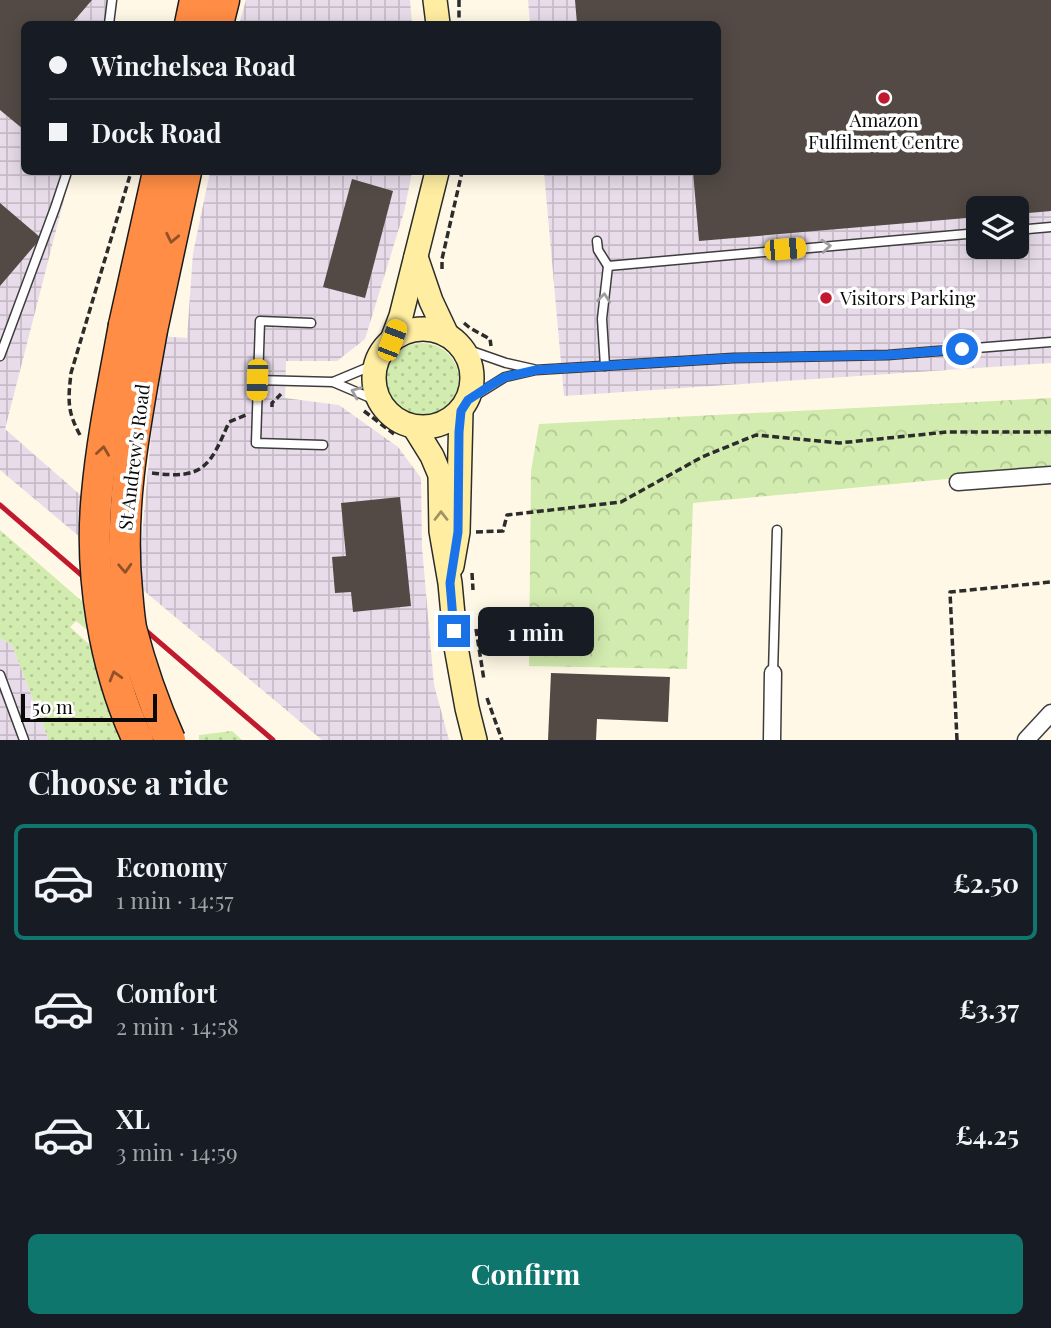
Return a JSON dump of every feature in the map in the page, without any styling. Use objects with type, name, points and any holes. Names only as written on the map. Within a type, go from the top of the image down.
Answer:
[{"type":"highway","points":[[191,21],[195,0]]},
{"type":"highway","points":[[219,21],[224,0]]},
{"type":"highway","name":"St Andrew's Road","points":[[158,175],[138,327],[132,449],[124,517],[125,571],[131,626],[153,702],[170,740]]},
{"type":"highway","name":"St Andrew's Road","points":[[138,740],[114,675],[97,594],[96,496],[107,419],[185,175]]},
{"type":"street","points":[[435,0],[438,21]]},
{"type":"street","points":[[392,340],[401,316],[436,175]]},
{"type":"street","points":[[416,257],[431,301],[457,334],[472,368],[472,390],[465,405],[459,432],[458,532],[450,583]]},
{"type":"street","points":[[457,334],[419,329],[404,332],[382,351],[374,377],[380,402],[404,430],[432,456],[440,475],[441,531],[450,583],[456,647],[475,740]]},
{"type":"street","points":[[404,430],[448,422],[465,405]]},
{"type":"street","points":[[958,482],[1051,475]]},
{"type":"street","points":[[772,740],[774,673]]},
{"type":"street","points":[[1026,740],[1049,720]]},
{"type":"lane","points":[[109,21],[112,0]]},
{"type":"lane","points":[[0,356],[66,175]]},
{"type":"lane","points":[[1029,229],[1051,227]]},
{"type":"lane","points":[[608,266],[966,234]]},
{"type":"lane","points":[[597,241],[598,250],[608,266],[602,319],[605,366]]},
{"type":"lane","points":[[311,323],[260,321],[256,443],[323,445]]},
{"type":"lane","points":[[457,334],[506,363],[536,370]]},
{"type":"lane","points":[[465,405],[505,377],[536,370],[733,358],[888,355],[1051,342]]},
{"type":"lane","points":[[332,383],[376,364]]},
{"type":"lane","points":[[257,380],[332,383],[380,402]]},
{"type":"lane","points":[[774,673],[777,530]]},
{"type":"lane","points":[[0,675],[24,740]]},
{"type":"path","points":[[459,0],[460,21]]},
{"type":"path","points":[[84,443],[71,419],[68,396],[71,373],[130,175]]},
{"type":"path","points":[[442,279],[442,259],[461,175]]},
{"type":"path","points":[[457,334],[470,328],[490,339],[491,345]]},
{"type":"path","points":[[145,471],[186,475],[204,467],[216,452],[229,422],[244,415],[271,415],[272,403],[282,392]]},
{"type":"path","points":[[356,406],[404,430]]},
{"type":"path","points":[[470,533],[503,531],[507,515],[621,502],[702,457],[756,435],[839,443],[947,432],[1051,432]]},
{"type":"path","points":[[472,573],[473,599]]},
{"type":"path","points":[[957,740],[950,592],[1051,582]]},
{"type":"path","points":[[476,625],[488,699],[502,740]]},
{"type":"shaded area","points":[[0,0],[115,0],[110,21],[21,21],[21,175],[70,175],[5,429],[141,548],[160,336],[187,338],[193,253],[209,175],[411,175],[404,212],[365,339],[337,361],[286,361],[285,398],[339,405],[398,447],[421,478],[422,547],[434,685],[449,740],[322,740],[0,470]]},
{"type":"shaded area","points":[[246,0],[410,0],[412,21],[240,21]]},
{"type":"shaded area","points":[[528,0],[1051,0],[1051,363],[564,396],[544,175],[721,175],[721,21],[530,21]]},
{"type":"shaded area","points":[[0,638],[12,645],[49,740],[0,740]]},
{"type":"green space","points":[[422,343],[443,349],[453,359],[459,380],[453,401],[443,411],[422,417],[401,411],[391,401],[385,380],[391,359],[401,349]]},
{"type":"green space","points":[[1051,398],[1051,469],[693,503],[687,669],[529,666],[531,471],[539,424]]},
{"type":"green space","points":[[0,530],[84,603],[90,632],[76,621],[70,627],[91,646],[99,678],[122,740],[49,740],[12,645],[0,638]]},
{"type":"green space","points":[[232,731],[242,740],[199,740],[199,735]]},
{"type":"building","points":[[0,0],[92,0],[74,21],[21,21],[21,127],[0,110]]},
{"type":"building","name":"Amazon Fulfilment Centre","points":[[575,0],[1051,0],[1051,211],[1029,213],[1029,196],[966,196],[966,218],[699,241],[693,175],[721,175],[721,21],[577,21]]},
{"type":"building","points":[[352,179],[393,191],[365,298],[323,287]]},
{"type":"building","points":[[0,203],[41,238],[0,286]]},
{"type":"building","points":[[400,497],[411,606],[353,612],[351,592],[335,593],[332,557],[346,556],[341,503]]},
{"type":"building","points":[[551,673],[670,677],[668,722],[597,719],[596,740],[548,740]]},
{"type":"railway","points":[[0,505],[273,740]]},
{"type":"place","name":"Amazon Fulfilment Centre","points":[[884,98]]},
{"type":"place","name":"Visitors Parking","points":[[826,298]]},
{"type":"route","points":[[454,631],[450,583],[458,532],[461,411],[468,400],[505,377],[536,370],[733,358],[888,355],[962,349]]}]
